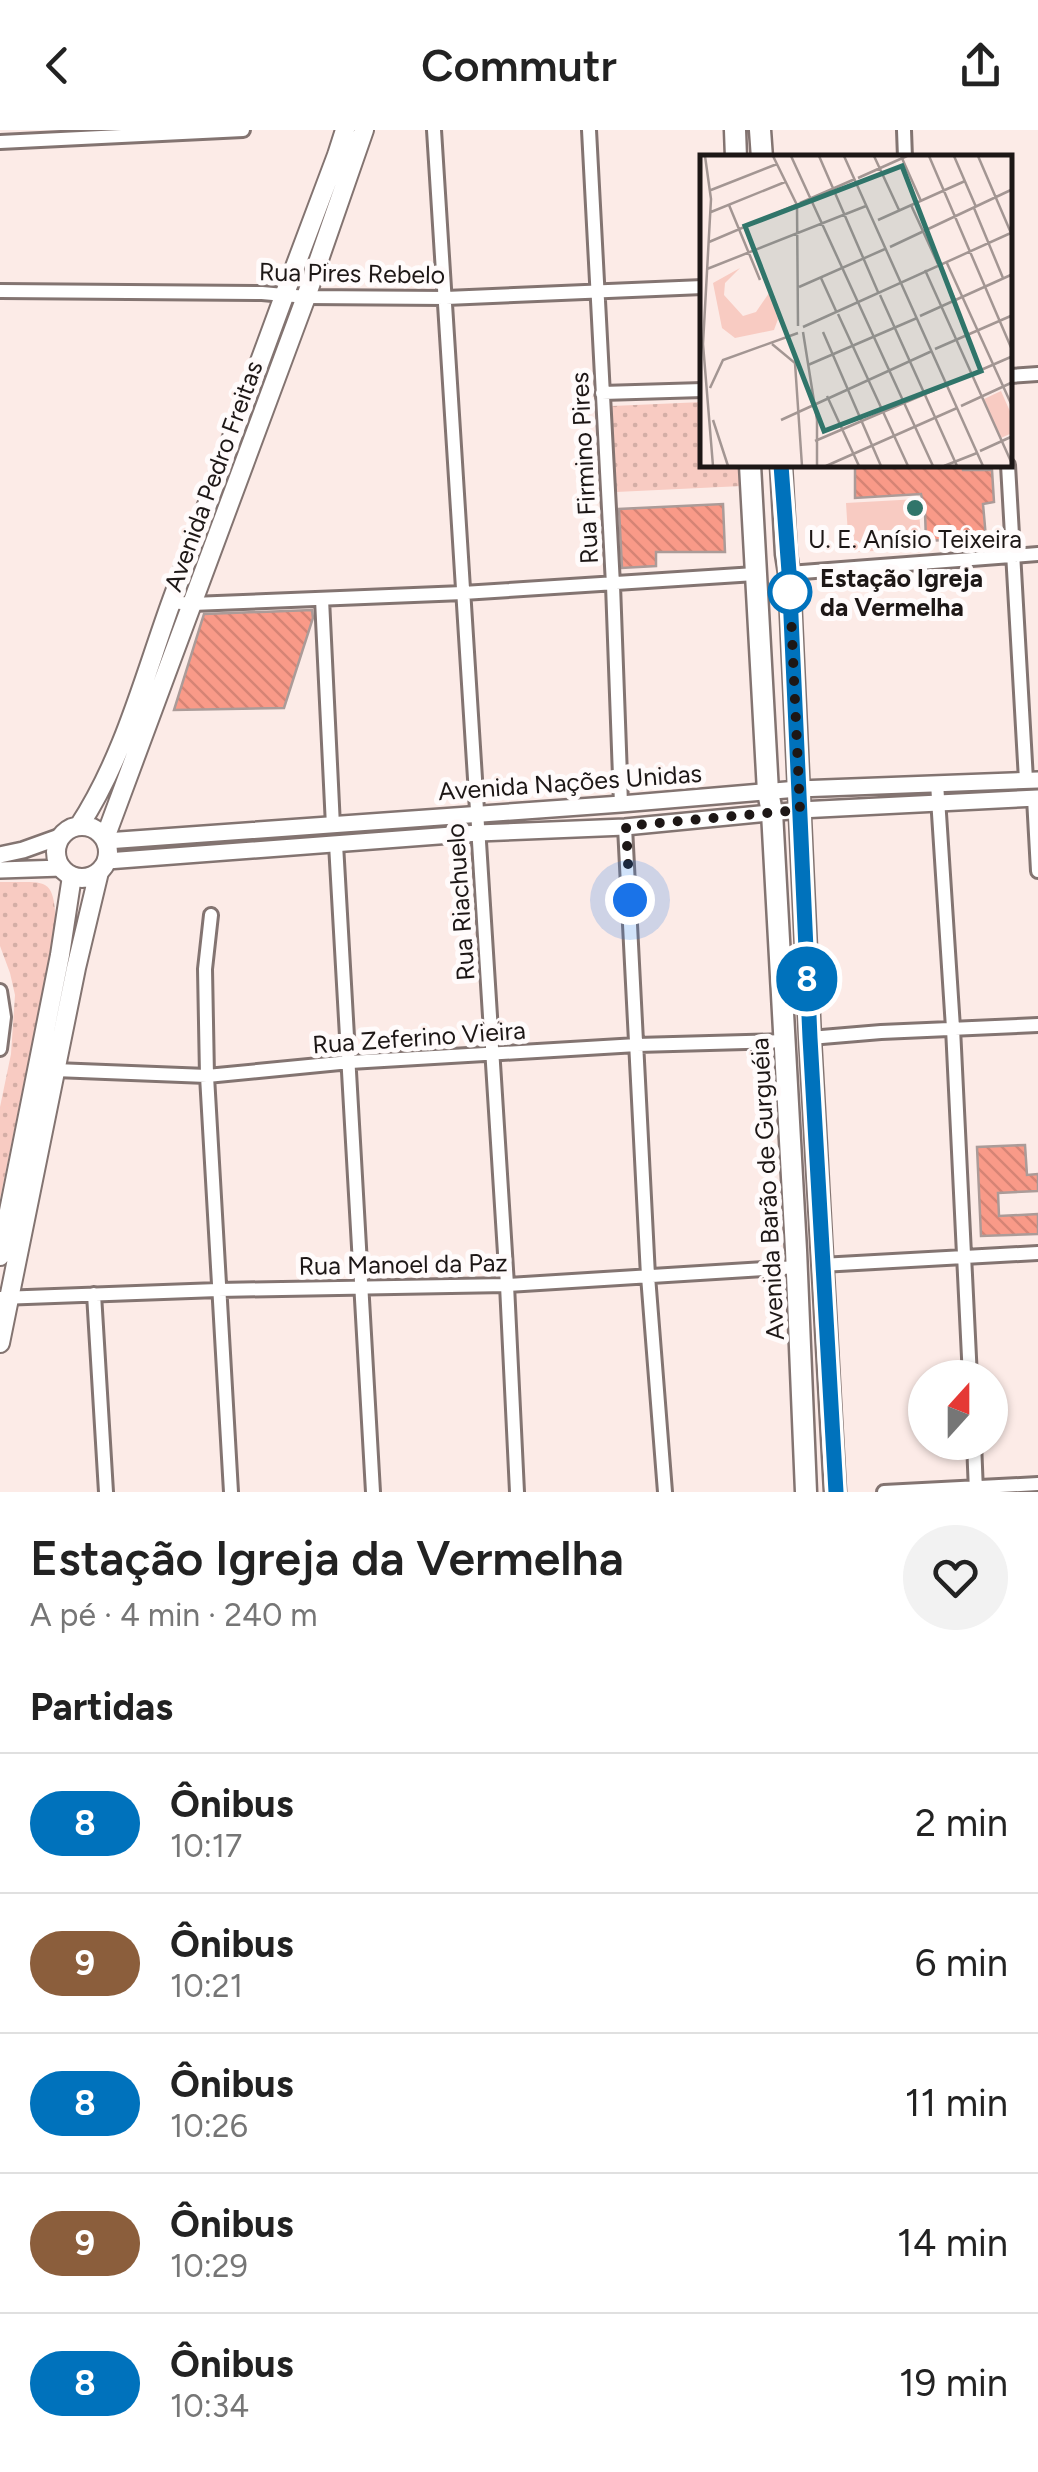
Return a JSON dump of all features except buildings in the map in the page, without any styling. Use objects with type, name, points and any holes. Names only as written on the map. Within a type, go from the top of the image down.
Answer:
[{"type":"main road","name":"Avenida Pedro Freitas","points":[[78,826],[122,742],[344,130]]},
{"type":"main road","name":"Avenida Pedro Freitas","points":[[105,840],[364,130]]},
{"type":"main road","points":[[735,130],[736,155]]},
{"type":"main road","points":[[760,130],[762,155]]},
{"type":"main road","name":"Avenida Barão de Gurguéia","points":[[750,468],[786,1041],[806,1492]]},
{"type":"main road","name":"Avenida Barão de Gurguéia","points":[[781,468],[836,1492]]},
{"type":"main road","points":[[0,1256],[62,943],[67,872],[56,852],[62,836],[78,826],[94,828],[108,847],[76,968],[4,1297],[0,1343]]},
{"type":"main road","points":[[67,872],[87,877],[103,866]]},
{"type":"street","points":[[0,142],[73,134],[243,130]]},
{"type":"street","name":"Rua Riachuelo","points":[[434,130],[508,1285],[517,1492]]},
{"type":"street","name":"Rua Firmino Pires","points":[[589,130],[621,804]]},
{"type":"street","points":[[904,130],[905,155]]},
{"type":"street","name":"Rua Pires Rebelo","points":[[0,291],[446,298],[700,287]]},
{"type":"street","points":[[1013,376],[1038,374]]},
{"type":"street","points":[[602,393],[700,390]]},
{"type":"street","points":[[1008,468],[1032,780]]},
{"type":"street","points":[[789,572],[1038,554]]},
{"type":"street","points":[[171,602],[463,593],[755,574]]},
{"type":"street","points":[[322,599],[334,826]]},
{"type":"street","name":"Avenida Nações Unidas","points":[[105,840],[621,804],[770,802],[937,783],[1032,780]]},
{"type":"street","points":[[937,783],[969,1360]]},
{"type":"street","points":[[1036,798],[1038,871]]},
{"type":"street","name":"Avenida Nações Unidas","points":[[799,800],[940,802],[1036,798]]},
{"type":"street","name":"Avenida Nações Unidas","points":[[103,866],[478,833],[626,826],[770,802]]},
{"type":"street","points":[[626,826],[648,1276],[665,1492]]},
{"type":"street","points":[[0,854],[62,836]]},
{"type":"street","points":[[336,844],[373,1492]]},
{"type":"street","points":[[0,870],[67,872]]},
{"type":"street","points":[[210,914],[205,968],[207,1076],[232,1492]]},
{"type":"street","points":[[0,991],[4,1017],[0,1049]]},
{"type":"street","points":[[810,1038],[1038,1025]]},
{"type":"street","name":"Rua Zeferino Vieira","points":[[55,1070],[207,1076],[350,1062],[637,1045],[786,1041]]},
{"type":"street","points":[[822,1265],[1038,1253]]},
{"type":"street","name":"Rua Manoel da Paz","points":[[4,1297],[508,1285],[797,1267]]},
{"type":"street","points":[[94,1294],[106,1492]]},
{"type":"street","points":[[975,1460],[976,1490]]},
{"type":"street","points":[[884,1492],[1038,1484]]},
{"type":"shaded area","points":[[700,402],[700,468],[741,468],[742,486],[616,492],[612,406]]},
{"type":"shaded area","points":[[918,499],[922,549],[849,552],[846,503]]},
{"type":"shaded area","points":[[0,882],[45,885],[53,897],[56,926],[0,1199],[0,1107],[11,1054],[15,995],[0,946]]},
{"type":"bus line","name":"8","points":[[781,468],[836,1492]]},
{"type":"place","name":"U. E. Anísio Teixeira","points":[[915,508]]},
{"type":"place","name":"Estação Igreja da Vermelha","points":[[790,592]]},
{"type":"route","points":[[630,900],[626,826],[800,810],[790,592]]}]
